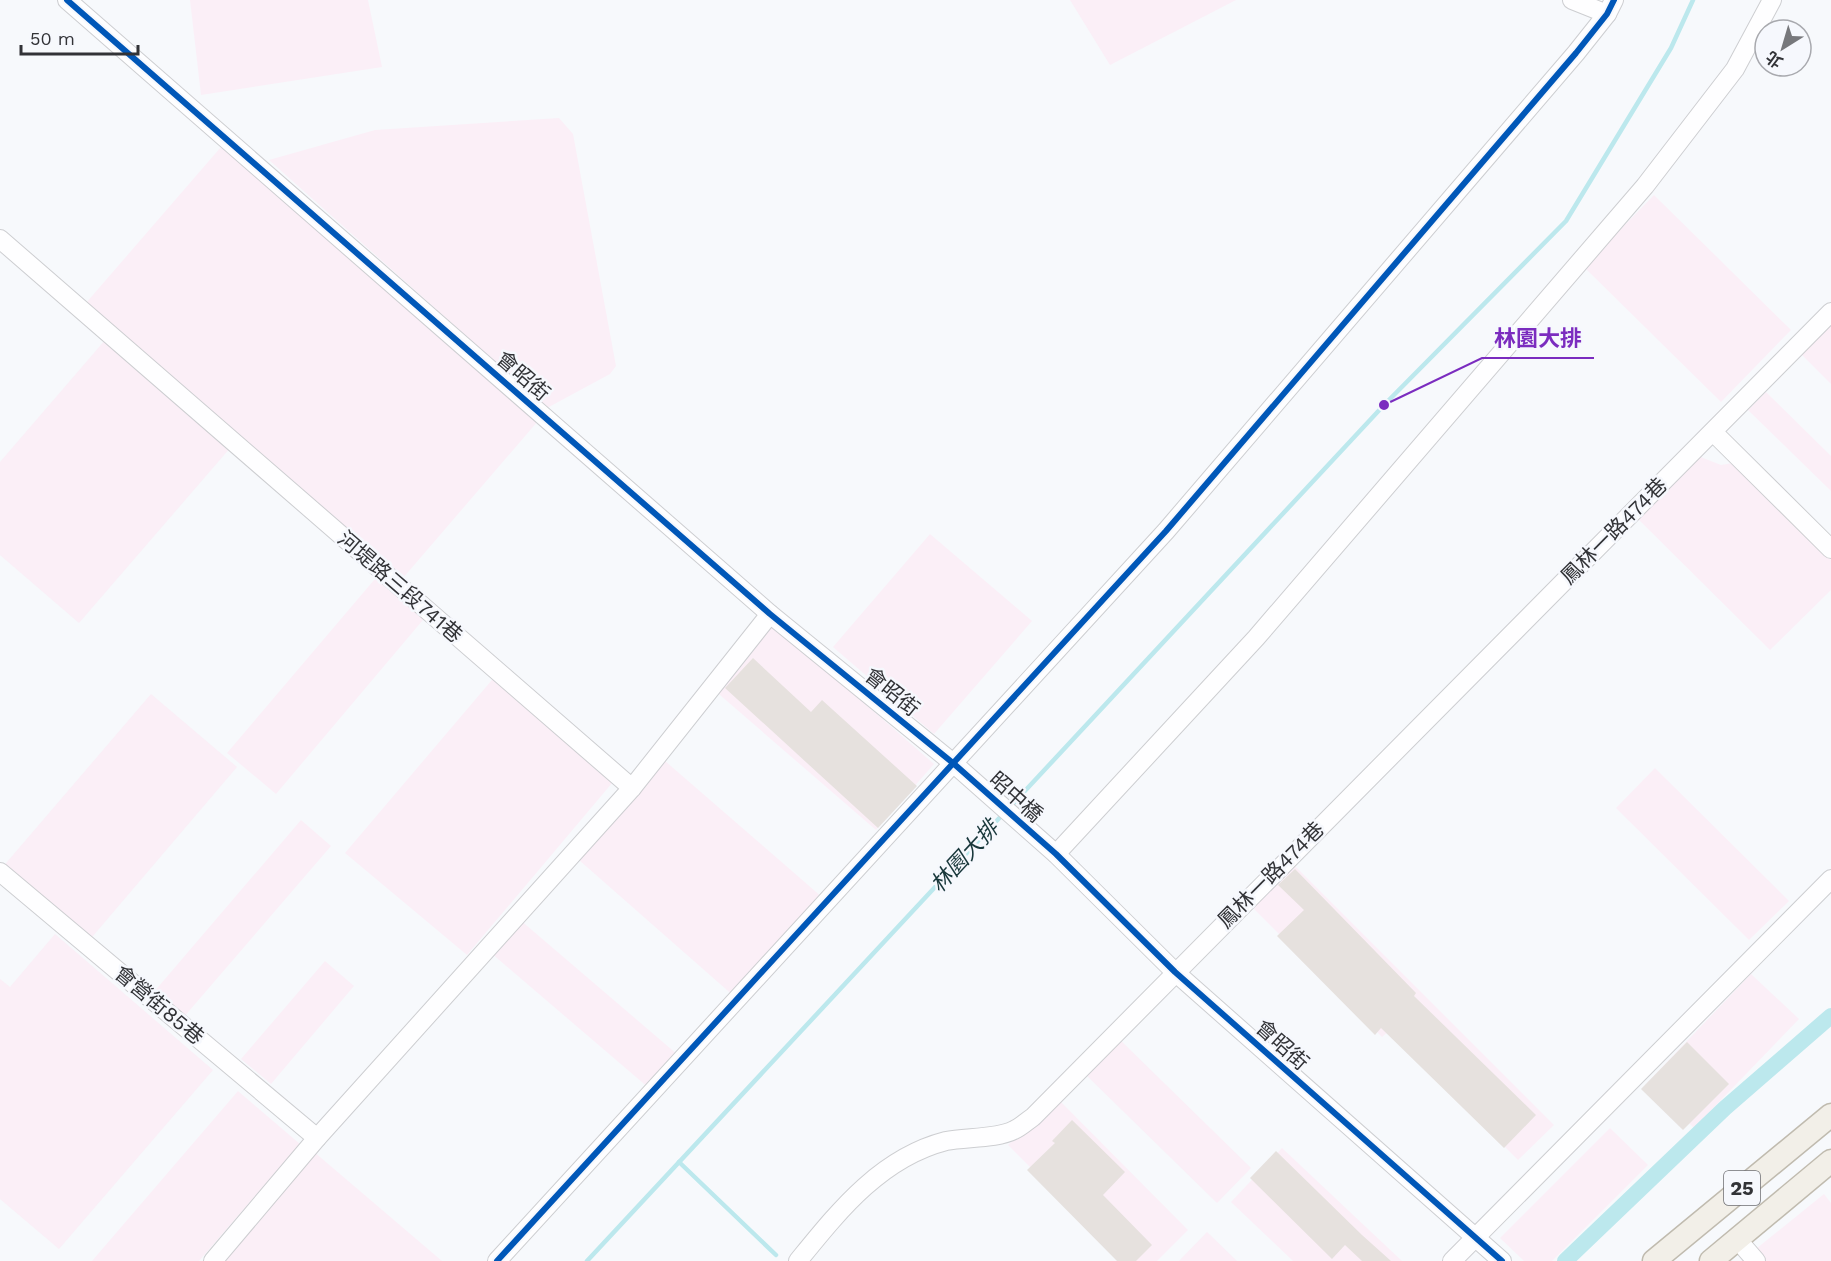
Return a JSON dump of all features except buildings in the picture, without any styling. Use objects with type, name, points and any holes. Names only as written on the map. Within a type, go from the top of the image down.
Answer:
[{"type":"main road","name":"25","points":[[1654,1261],[1831,1115]]},
{"type":"main road","name":"25","points":[[1711,1261],[1831,1161]]},
{"type":"street","name":"會昭街","points":[[67,0],[770,614],[958,768]]},
{"type":"street","points":[[1572,0],[1611,7]]},
{"type":"street","points":[[1052,850],[1256,638],[1652,178],[1736,69],[1772,0]]},
{"type":"street","points":[[497,1261],[958,768],[1166,531],[1611,7]]},
{"type":"street","name":"河堤路三段741巷","points":[[0,239],[632,788]]},
{"type":"street","name":"鳳林一路474巷","points":[[798,1261],[840,1208],[865,1183],[914,1154],[945,1142],[1013,1131],[1033,1117],[1174,972],[1831,312]]},
{"type":"street","points":[[1713,432],[1831,549]]},
{"type":"street","points":[[213,1261],[317,1138],[632,788],[770,614]]},
{"type":"street","name":"昭中橋","points":[[958,768],[1052,850]]},
{"type":"street","name":"會昭街","points":[[1052,850],[1174,972],[1474,1239],[1502,1261]]},
{"type":"street","name":"會營街85巷","points":[[0,872],[317,1138]]},
{"type":"street","points":[[1452,1261],[1831,879]]},
{"type":"street","points":[[1737,1239],[1756,1261]]},
{"type":"shaded area","points":[[190,0],[368,0],[382,67],[201,95]]},
{"type":"shaded area","points":[[1070,0],[1236,0],[1110,65]]},
{"type":"shaded area","points":[[559,118],[573,134],[616,366],[610,374],[547,408],[269,160],[375,130]]},
{"type":"shaded area","points":[[221,147],[538,421],[403,578],[86,303]]},
{"type":"shaded area","points":[[1654,195],[1791,330],[1721,402],[1584,267]]},
{"type":"shaded area","points":[[1831,313],[1831,384],[1796,349]]},
{"type":"shaded area","points":[[106,339],[231,447],[79,623],[0,555],[0,462]]},
{"type":"shaded area","points":[[1766,392],[1831,456],[1831,491],[1748,410]]},
{"type":"shaded area","points":[[1693,454],[1721,465],[1733,463],[1831,560],[1831,590],[1770,650],[1633,514]]},
{"type":"shaded area","points":[[930,534],[1032,621],[934,734],[833,647]]},
{"type":"shaded area","points":[[380,573],[428,614],[276,794],[227,753]]},
{"type":"shaded area","points":[[771,622],[934,764],[876,830],[713,689]]},
{"type":"shaded area","points":[[497,674],[618,776],[467,955],[345,853]]},
{"type":"shaded area","points":[[151,694],[237,767],[87,943],[1,869]]},
{"type":"shaded area","points":[[657,754],[823,898],[736,998],[571,853]]},
{"type":"shaded area","points":[[1655,768],[1789,901],[1749,940],[1616,808]]},
{"type":"shaded area","points":[[301,820],[331,846],[183,1018],[153,993]]},
{"type":"shaded area","points":[[1288,859],[1554,1125],[1518,1160],[1389,1031],[1382,1037],[1246,901]]},
{"type":"shaded area","points":[[519,919],[678,1055],[650,1089],[491,953]]},
{"type":"shaded area","points":[[55,934],[213,1070],[59,1249],[0,1199],[0,979],[10,987]]},
{"type":"shaded area","points":[[325,961],[354,986],[271,1084],[241,1059]]},
{"type":"shaded area","points":[[1751,974],[1799,1019],[1694,1128],[1647,1083]]},
{"type":"shaded area","points":[[1116,1036],[1251,1168],[1217,1203],[1082,1071]]},
{"type":"shaded area","points":[[238,1091],[300,1144],[199,1261],[92,1261]]},
{"type":"shaded area","points":[[1056,1097],[1188,1230],[1157,1261],[1124,1261],[1008,1145]]},
{"type":"shaded area","points":[[1610,1128],[1648,1165],[1552,1261],[1524,1261],[1500,1238]]},
{"type":"shaded area","points":[[1282,1148],[1402,1261],[1293,1261],[1231,1202]]},
{"type":"shaded area","points":[[313,1151],[442,1261],[219,1261]]},
{"type":"shaded area","points":[[1824,1194],[1831,1203],[1831,1261],[1741,1261]]},
{"type":"shaded area","points":[[1207,1232],[1237,1261],[1179,1261]]},
{"type":"waterway","name":"林園大排","points":[[1010,807],[1384,405],[1566,221],[1671,48],[1693,0]]},
{"type":"waterway","name":"林園大排","points":[[587,1261],[1004,813]]},
{"type":"waterway","points":[[1565,1261],[1725,1108],[1831,1016]]},
{"type":"waterway","points":[[679,1162],[776,1255]]},
{"type":"cycle path","points":[[67,0],[770,614],[953,763],[1056,854],[1175,972],[1502,1261]]},
{"type":"cycle path","points":[[497,1261],[1166,531],[1576,53],[1607,14],[1614,0]]},
{"type":"place","name":"林園大排","points":[[1384,405]]}]
